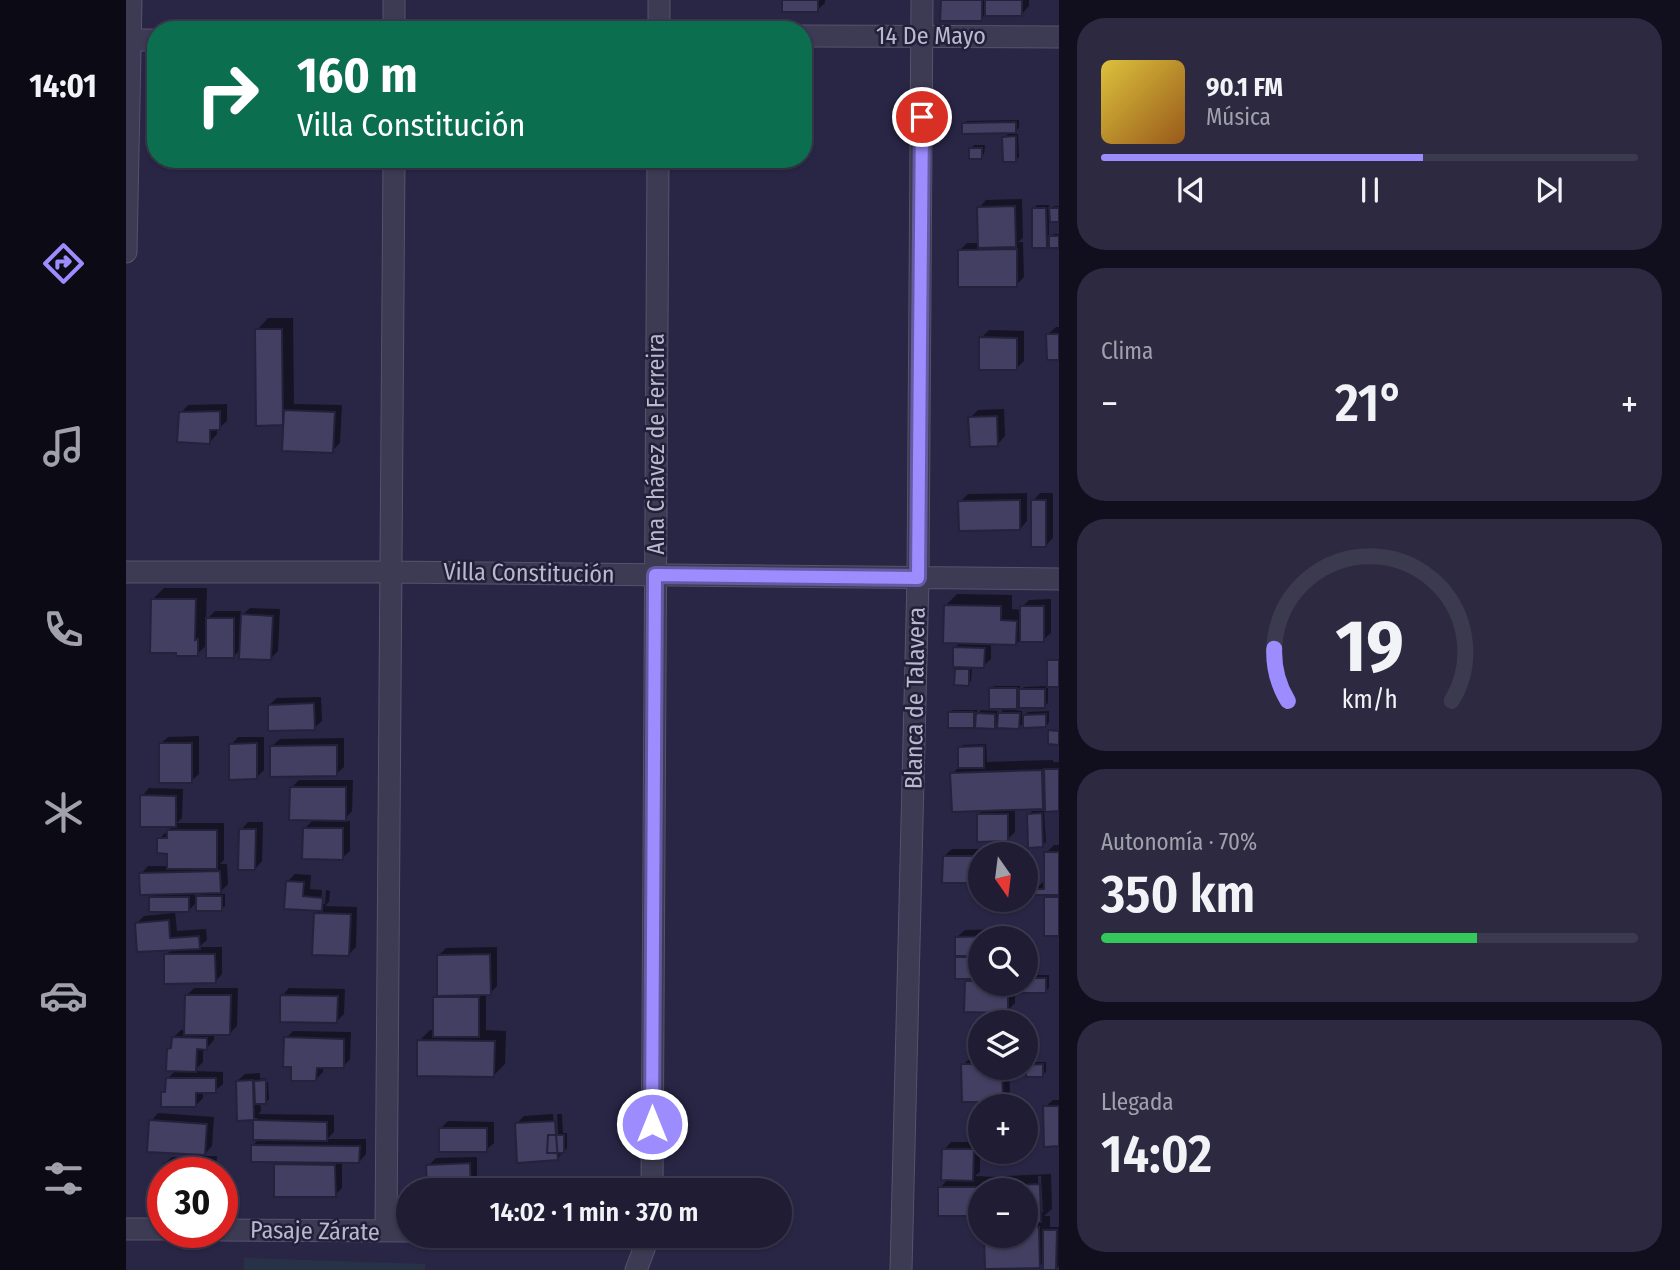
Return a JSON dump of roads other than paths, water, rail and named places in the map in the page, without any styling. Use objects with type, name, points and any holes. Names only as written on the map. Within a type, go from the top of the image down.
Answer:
[{"type":"street","points":[[126,252],[128,40],[131,0]]},
{"type":"street","points":[[394,0],[394,21]]},
{"type":"street","points":[[659,0],[659,21]]},
{"type":"street","name":"Blanca de Talavera","points":[[901,1270],[918,578],[922,0]]},
{"type":"street","name":"14 De Mayo","points":[[812,36],[1059,37]]},
{"type":"street","points":[[128,40],[147,40]]},
{"type":"street","points":[[386,1231],[394,168]]},
{"type":"street","name":"Ana Chávez de Ferreira","points":[[652,1178],[658,168]]},
{"type":"street","name":"Villa Constitución","points":[[126,572],[1059,579]]},
{"type":"street","points":[[126,1229],[147,1229]]},
{"type":"street","name":"Pasaje Zárate","points":[[238,1230],[396,1231]]},
{"type":"street","points":[[636,1270],[644,1248]]}]
